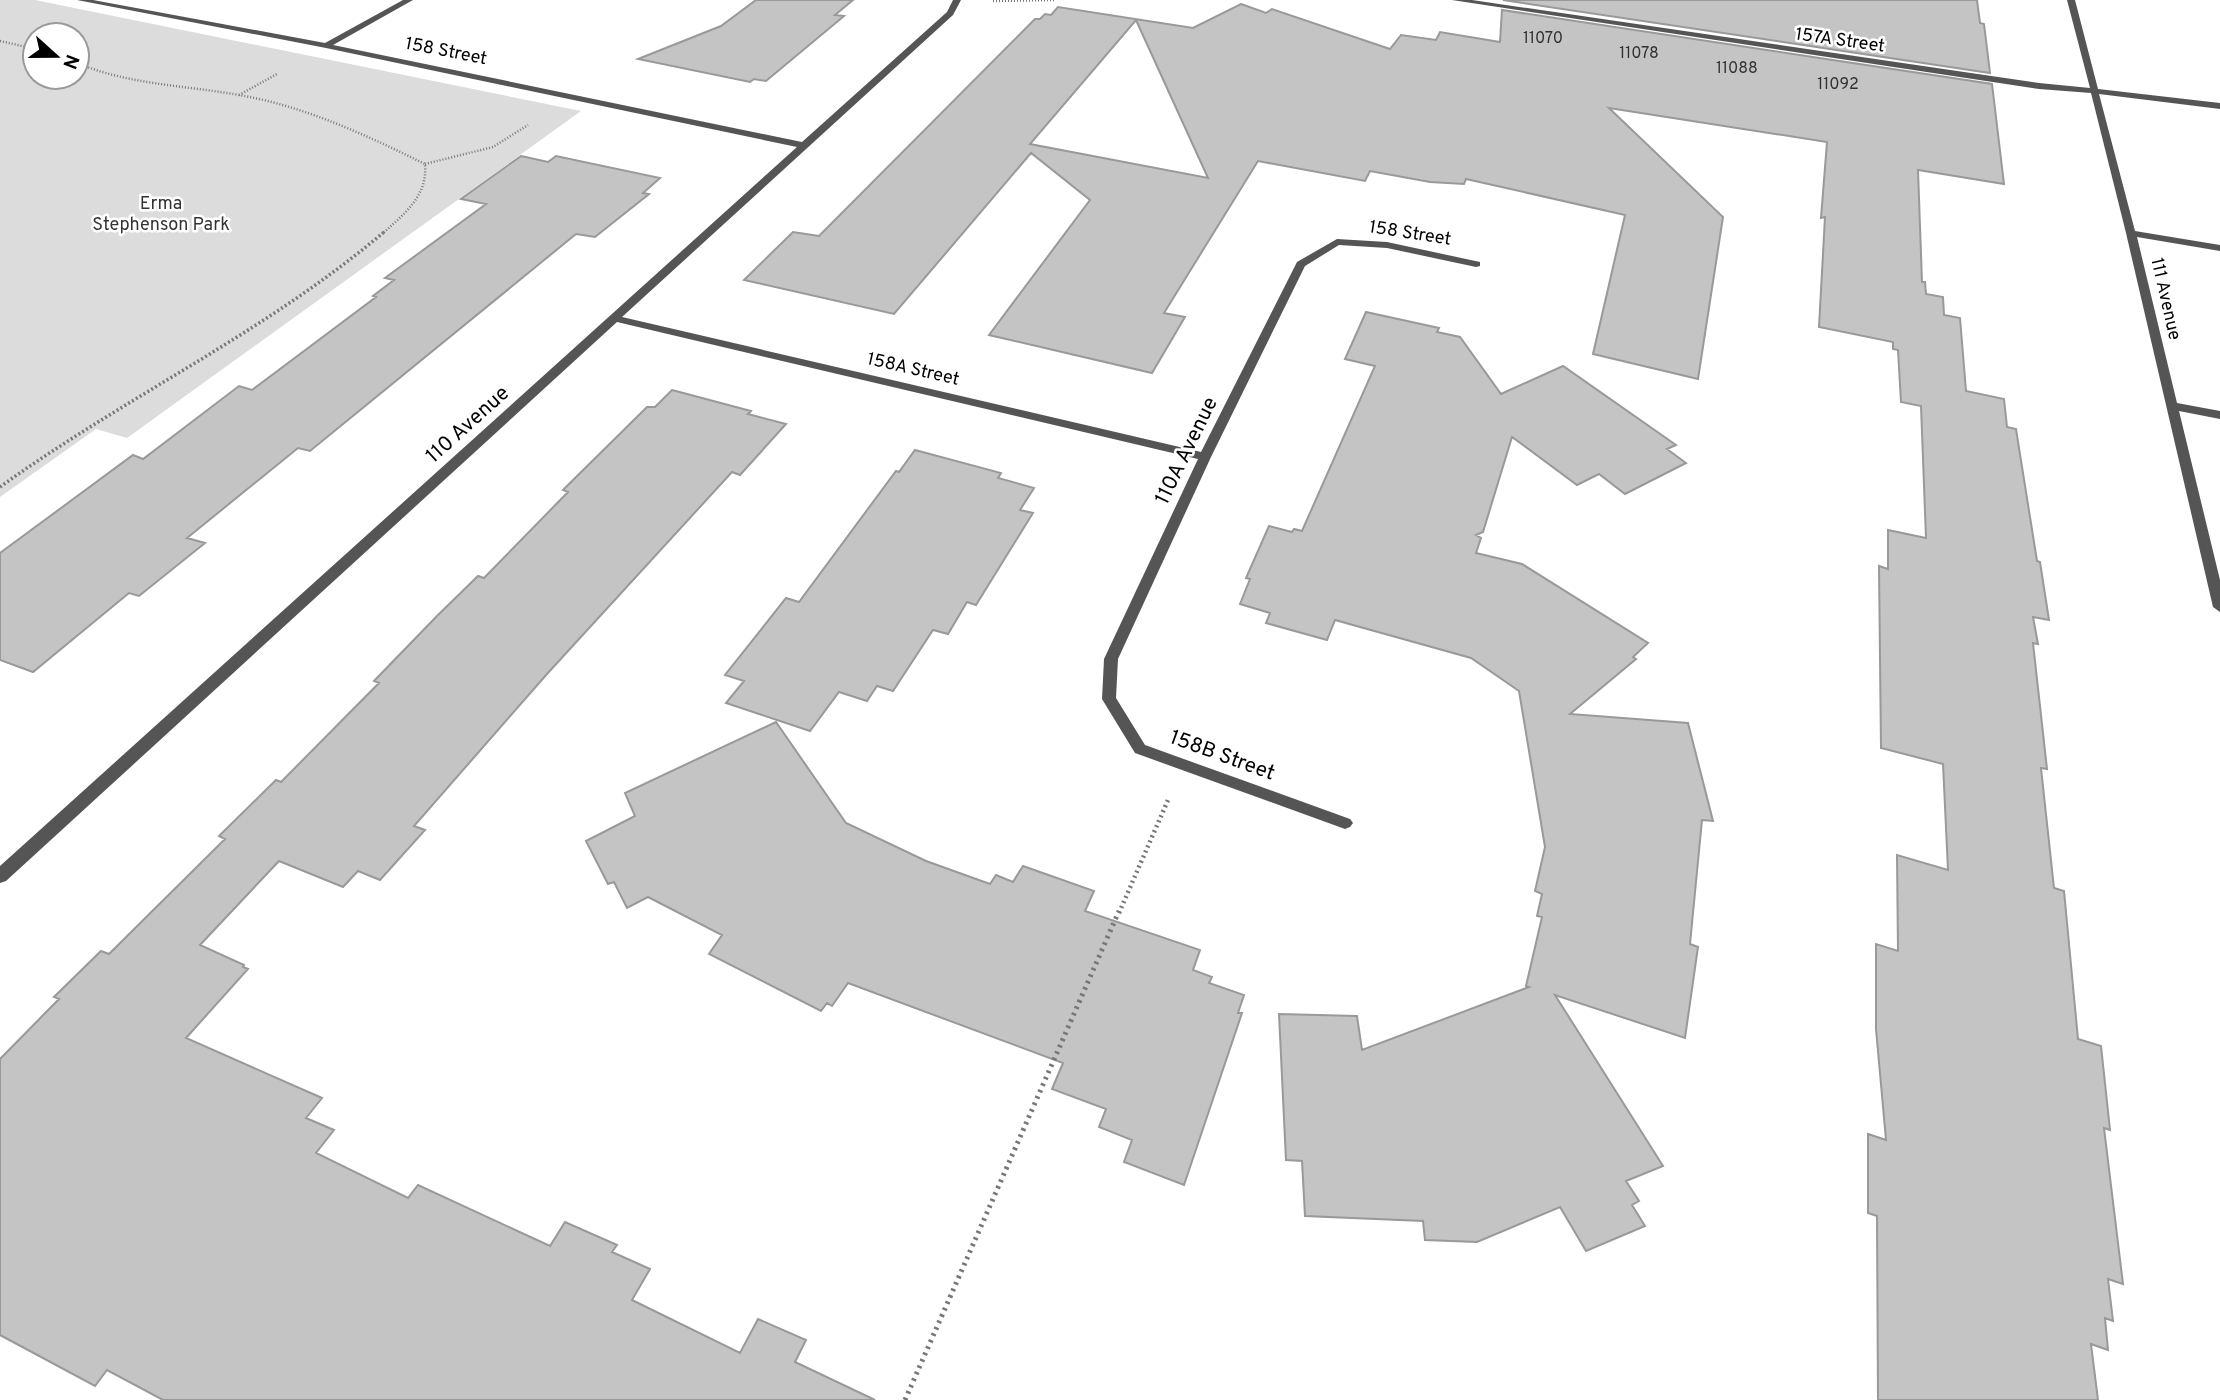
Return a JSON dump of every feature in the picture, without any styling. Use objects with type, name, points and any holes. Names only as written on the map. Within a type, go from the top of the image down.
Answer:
[{"type":"street","name":"158 Street","points":[[81,0],[326,46],[803,145]]},
{"type":"street","points":[[326,46],[409,0]]},
{"type":"street","name":"110 Avenue","points":[[0,876],[950,13],[957,0]]},
{"type":"street","name":"157A Street","points":[[1456,0],[2039,86],[2096,90],[2220,106]]},
{"type":"street","name":"111 Avenue","points":[[2071,0],[2096,90],[2220,607]]},
{"type":"street","points":[[2131,233],[2220,248]]},
{"type":"street","name":"158 Street","points":[[1337,242],[1387,245],[1476,264]]},
{"type":"street","name":"110A Avenue","points":[[1109,699],[1111,659],[1205,457],[1301,264],[1337,242]]},
{"type":"street","name":"158A Street","points":[[614,318],[1205,457]]},
{"type":"street","points":[[2172,406],[2220,415]]},
{"type":"street","name":"158B Street","points":[[1109,699],[1140,749],[1345,823]]},
{"type":"path","points":[[993,1],[1054,0]]},
{"type":"path","points":[[0,41],[21,46]]},
{"type":"path","points":[[91,68],[132,84],[239,95],[276,103],[397,149],[425,164],[494,147],[533,122]]},
{"type":"path","points":[[0,487],[81,430],[258,327],[301,296],[361,250],[422,193],[426,180],[425,164]]},
{"type":"path","points":[[905,1400],[1173,789]]},
{"type":"green space","name":"Erma Stephenson Park","points":[[0,0],[35,0],[581,111],[127,438],[96,429],[0,497]]},
{"type":"building","points":[[756,0],[853,0],[835,15],[844,16],[766,81],[754,79],[750,82],[638,59],[721,26]]},
{"type":"building","points":[[1503,0],[1977,0],[1980,23],[1984,24],[1990,73]]},
{"type":"building","points":[[1241,4],[1266,13],[1272,9],[1390,49],[1401,35],[1436,40],[1440,32],[1500,42],[1502,10],[1992,84],[2004,184],[1918,170],[1922,282],[1925,282],[1926,294],[1943,297],[1944,315],[1960,318],[1966,391],[2004,399],[2007,427],[2016,429],[2037,561],[2040,562],[2049,620],[2033,617],[2038,644],[2033,643],[2047,769],[2041,768],[2054,888],[2064,891],[2078,1039],[2101,1046],[2110,1130],[2104,1128],[2123,1284],[2108,1279],[2113,1321],[2105,1318],[2108,1350],[2091,1344],[2098,1400],[1878,1400],[1877,1216],[1868,1213],[1868,1134],[1886,1140],[1876,1029],[1876,944],[1898,951],[1897,855],[1948,870],[1943,764],[1881,748],[1879,566],[1888,569],[1888,530],[1926,538],[1921,406],[1901,402],[1898,350],[1893,349],[1893,342],[1819,327],[1825,217],[1821,218],[1827,142],[1609,108],[1723,217],[1698,379],[1593,354],[1625,215],[1466,179],[1464,184],[1430,182],[1370,171],[1365,181],[1258,161],[1164,313],[1185,317],[1152,373],[989,335],[1090,200],[1031,153],[894,314],[744,280],[793,232],[819,236],[1035,19],[1040,19],[1045,14],[1051,15],[1058,7],[1193,28]],"holes":[[[1136,20],[1208,178],[1030,144]]]},
{"type":"building","points":[[521,156],[548,162],[556,156],[660,178],[643,193],[649,194],[595,237],[576,234],[310,451],[298,448],[187,538],[205,543],[139,596],[129,593],[33,672],[0,660],[0,553],[133,455],[143,459],[239,386],[252,390],[376,297],[373,296],[394,280],[385,278],[486,204],[461,199]]},
{"type":"building","points":[[1366,312],[1439,328],[1437,332],[1460,337],[1501,394],[1563,366],[1676,445],[1667,449],[1686,463],[1625,494],[1599,474],[1577,485],[1512,437],[1483,532],[1476,535],[1481,538],[1476,553],[1522,564],[1648,643],[1633,657],[1636,659],[1570,714],[1688,723],[1713,821],[1702,820],[1690,944],[1698,947],[1685,1038],[1555,995],[1663,1166],[1626,1181],[1639,1201],[1632,1205],[1645,1226],[1586,1251],[1560,1207],[1477,1242],[1425,1240],[1423,1221],[1305,1216],[1302,1161],[1286,1160],[1279,1014],[1357,1016],[1362,1050],[1529,987],[1526,986],[1542,917],[1537,916],[1542,894],[1535,891],[1545,847],[1519,691],[1471,658],[1335,620],[1327,640],[1266,623],[1270,613],[1240,604],[1250,579],[1246,578],[1269,526],[1292,532],[1294,529],[1302,531],[1375,366],[1345,359]]},
{"type":"building","points":[[672,390],[751,411],[748,414],[786,424],[740,475],[732,472],[547,674],[414,826],[425,830],[380,880],[358,871],[343,887],[279,861],[200,945],[248,969],[186,1038],[322,1098],[306,1118],[334,1130],[316,1153],[408,1198],[418,1185],[550,1246],[565,1222],[617,1245],[612,1252],[650,1269],[632,1300],[740,1353],[758,1319],[806,1340],[795,1362],[875,1400],[163,1400],[107,1370],[95,1386],[0,1335],[0,1059],[59,999],[54,997],[101,951],[109,954],[225,839],[219,836],[276,780],[281,782],[379,683],[374,681],[437,616],[478,576],[484,578],[568,492],[563,490],[647,407],[655,407]]},
{"type":"building","points":[[915,450],[1001,473],[998,478],[1034,488],[1020,510],[1033,513],[976,605],[967,602],[948,634],[933,630],[893,691],[877,686],[867,701],[839,692],[810,731],[726,703],[744,681],[725,675],[786,598],[799,602],[896,471],[899,472]]},
{"type":"building","points":[[776,722],[846,823],[926,861],[990,884],[996,875],[1013,882],[1023,866],[1094,891],[1085,911],[1200,950],[1193,970],[1212,977],[1209,983],[1244,995],[1238,1013],[1242,1013],[1184,1185],[1124,1162],[1132,1140],[1099,1127],[1106,1109],[1052,1089],[1063,1063],[848,983],[832,1006],[827,1003],[821,1011],[709,954],[722,935],[648,897],[627,908],[614,882],[608,884],[586,841],[635,816],[625,793]]}]
